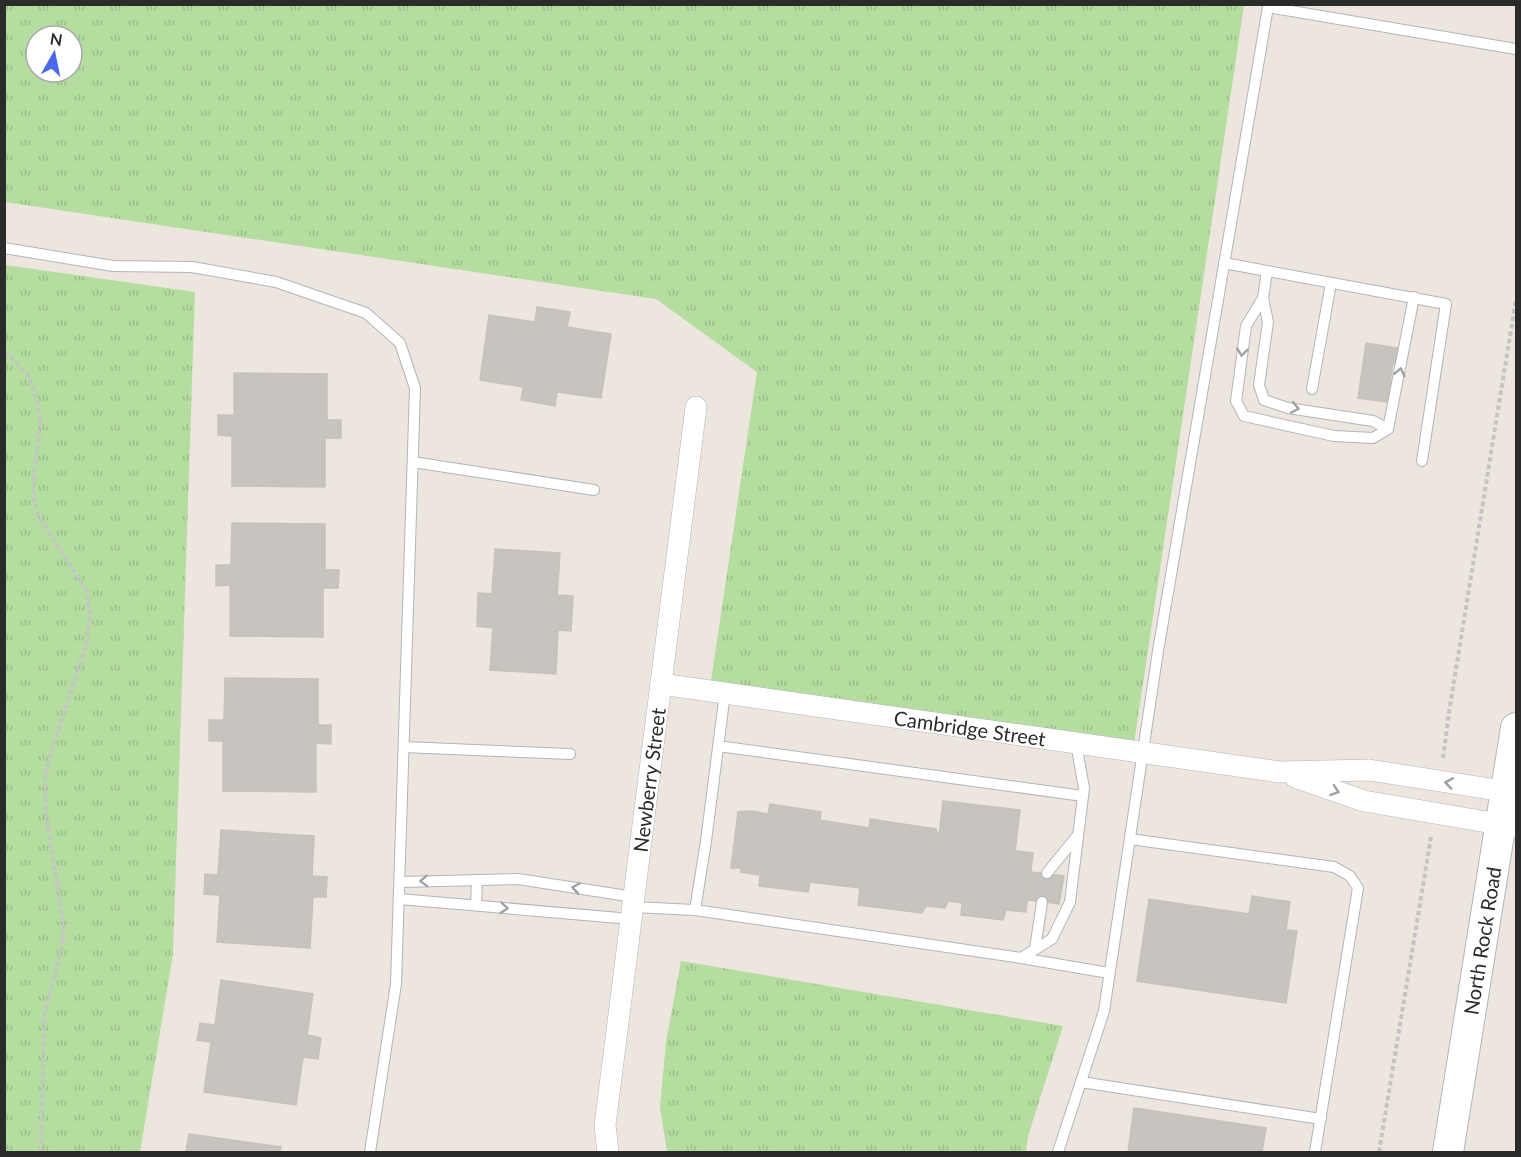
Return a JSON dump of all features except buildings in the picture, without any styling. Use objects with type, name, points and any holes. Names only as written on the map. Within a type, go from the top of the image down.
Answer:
[{"type":"main road","name":"North Rock Road","points":[[1448,1152],[1509,826],[1516,728]]},
{"type":"street","name":"Newberry Street","points":[[608,1152],[605,1125],[696,407]]},
{"type":"street","name":"Cambridge Street","points":[[661,684],[1280,772],[1369,770],[1511,792]]},
{"type":"street","name":"Cambridge Street","points":[[1280,772],[1364,801],[1509,826]]},
{"type":"lane","points":[[1058,1152],[1104,1011],[1156,661],[1268,7],[1516,50]]},
{"type":"lane","points":[[4,248],[113,266],[192,267],[276,282],[366,312],[400,343],[415,388],[400,882],[396,984],[370,1152]]},
{"type":"lane","points":[[1224,263],[1446,304],[1422,461]]},
{"type":"lane","points":[[1267,271],[1263,298],[1268,322],[1259,385],[1264,400],[1288,408],[1372,421],[1388,429]]},
{"type":"lane","points":[[1312,389],[1331,283]]},
{"type":"lane","points":[[1263,298],[1246,326],[1236,401],[1244,417],[1334,436],[1373,438],[1388,429],[1414,297]]},
{"type":"lane","points":[[412,462],[594,490]]},
{"type":"lane","points":[[695,910],[724,693]]},
{"type":"lane","points":[[1021,958],[1052,939],[1070,902],[1084,788],[1076,743]]},
{"type":"lane","points":[[718,746],[1083,796]]},
{"type":"lane","points":[[404,747],[570,754]]},
{"type":"lane","points":[[1047,873],[1077,836]]},
{"type":"lane","points":[[1130,839],[1334,867],[1350,876],[1358,888],[1315,1152]]},
{"type":"lane","points":[[400,882],[518,879],[633,908]]},
{"type":"lane","points":[[476,905],[477,880]]},
{"type":"lane","points":[[399,898],[476,905],[695,910],[1109,973]]},
{"type":"lane","points":[[1035,949],[1042,902]]},
{"type":"lane","points":[[1081,1082],[1321,1119]]},
{"type":"path","points":[[1447,738],[1450,706],[1516,299]]},
{"type":"path","points":[[4,353],[28,375],[38,400],[41,423],[34,473],[34,501],[39,517],[86,590],[90,617],[86,645],[49,759],[45,782],[46,813],[63,923],[63,943],[45,1016],[41,1152]]},
{"type":"path","points":[[1379,1152],[1430,846]]},
{"type":"green space","points":[[4,5],[1244,5],[1134,744],[711,681],[757,372],[656,299],[5,202]]},
{"type":"green space","points":[[5,265],[195,292],[173,954],[140,1152],[5,1152]]},
{"type":"green space","points":[[681,961],[1063,1026],[1028,1136],[1026,1152],[667,1152],[660,1107],[666,1042]]}]
